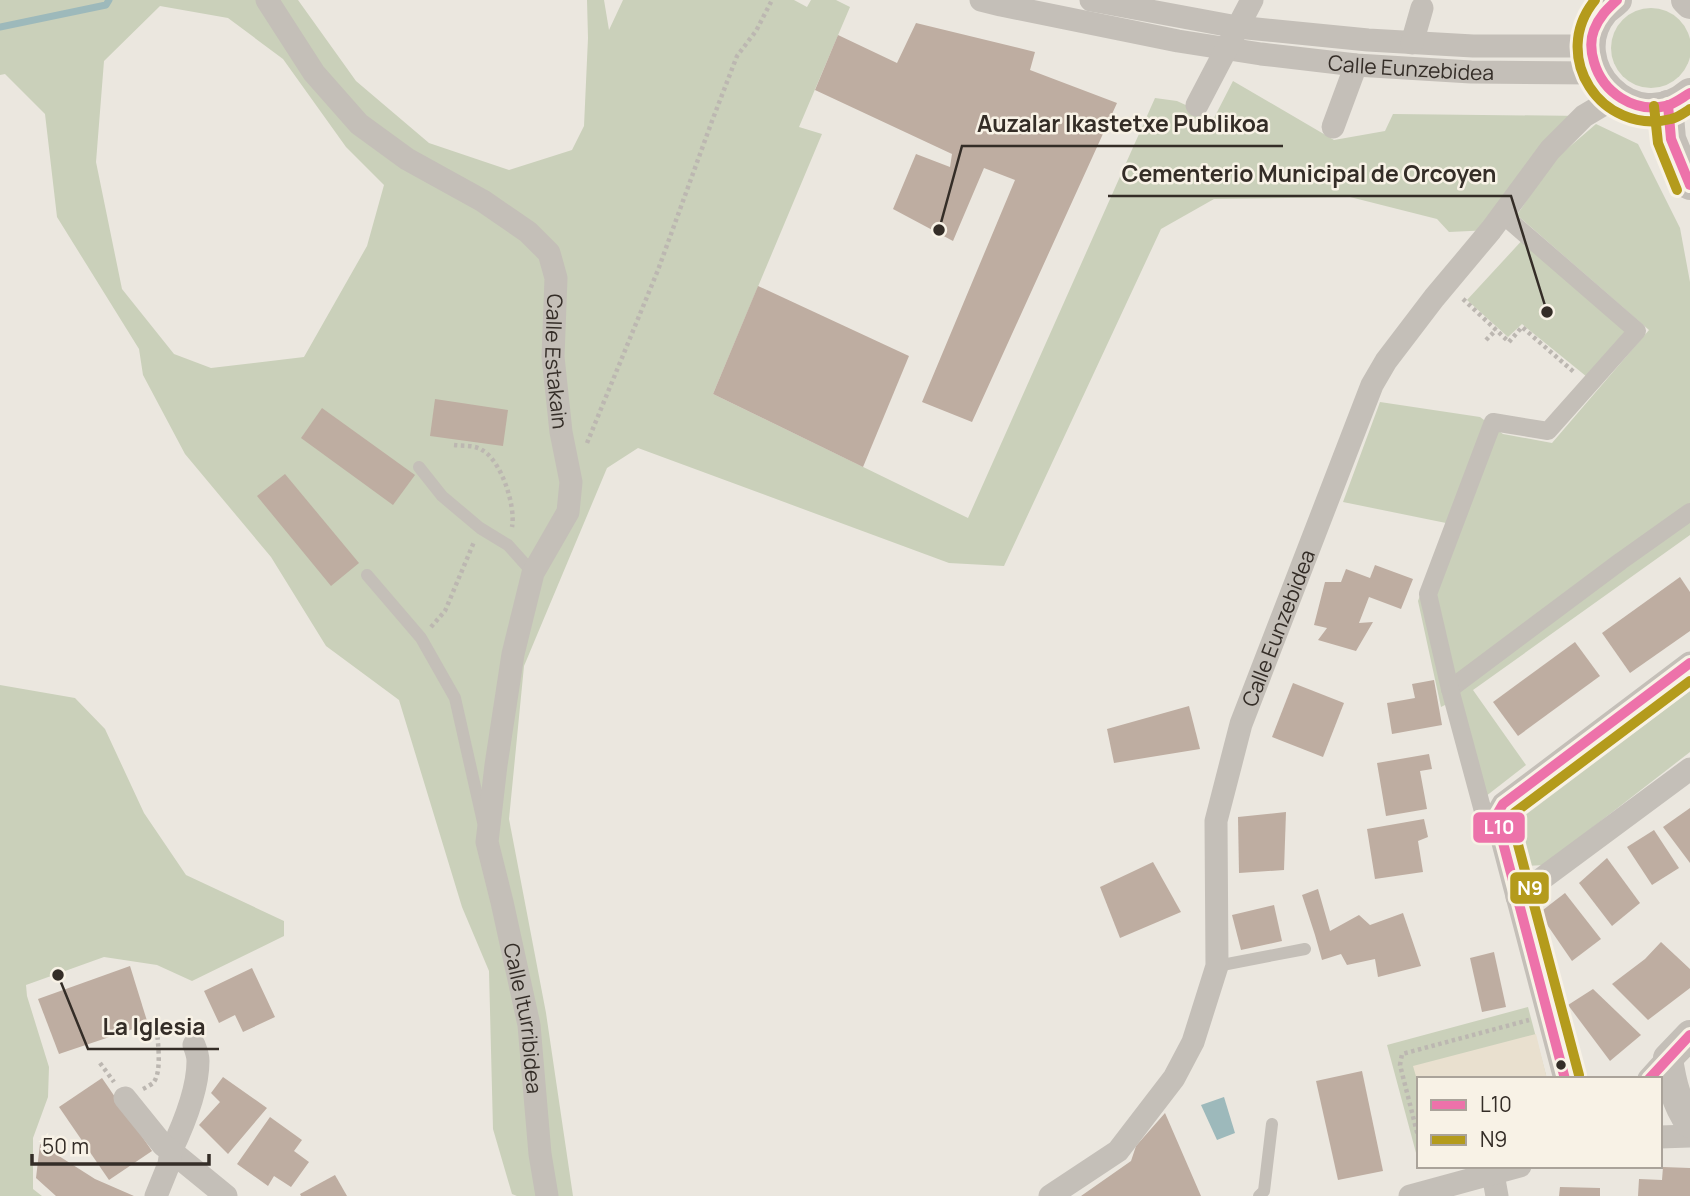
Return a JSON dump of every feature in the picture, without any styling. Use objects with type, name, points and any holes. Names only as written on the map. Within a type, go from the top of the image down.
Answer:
[{"type":"street","name":"Calle Estakain","points":[[267,0],[314,73],[359,124],[407,159],[483,201],[528,232],[549,254],[556,278],[553,357],[561,432],[571,482],[568,512],[533,573],[513,654],[487,842]]},
{"type":"street","name":"Calle Eunzebidea","points":[[981,0],[1226,50],[1356,65],[1471,72],[1594,60]]},
{"type":"street","name":"Calle Eunzebidea","points":[[1091,0],[1237,27],[1356,39],[1473,46],[1594,60]]},
{"type":"street","points":[[1197,105],[1252,0]]},
{"type":"street","points":[[1616,0],[1603,12],[1595,28],[1594,60],[1616,97],[1632,105],[1650,108],[1679,99],[1671,139],[1690,185]]},
{"type":"street","points":[[1686,0],[1690,4]]},
{"type":"street","points":[[1412,43],[1422,8]]},
{"type":"street","points":[[1333,127],[1356,65]]},
{"type":"street","name":"Calle Eunzebidea","points":[[1050,1196],[1118,1150],[1174,1078],[1192,1042],[1217,966],[1216,821],[1241,724],[1372,385],[1386,361],[1491,230],[1550,150],[1584,116],[1616,97]]},
{"type":"street","points":[[1496,816],[1484,815],[1428,594],[1493,422],[1548,431],[1637,331],[1502,214]]},
{"type":"street","points":[[1450,689],[1690,512]]},
{"type":"street","points":[[1564,1077],[1496,816],[1503,804],[1690,663]]},
{"type":"street","points":[[1517,897],[1690,769]]},
{"type":"street","name":"Calle Iturribidea","points":[[487,842],[529,1025],[540,1154],[547,1196]]},
{"type":"street","points":[[1690,1035],[1659,1068],[1671,1078],[1690,1123]]},
{"type":"street","points":[[156,1196],[182,1127],[197,1072],[198,1058],[194,1045]]},
{"type":"street","points":[[125,1098],[163,1145],[226,1196]]},
{"type":"street","points":[[1662,1137],[1690,1136]]},
{"type":"street","points":[[1410,1196],[1431,1189],[1495,1185],[1517,1168]]},
{"type":"lane","points":[[419,467],[442,496],[480,528],[508,545],[533,573]]},
{"type":"lane","points":[[367,575],[421,638],[455,698],[487,842]]},
{"type":"lane","points":[[1217,966],[1306,949]]},
{"type":"lane","points":[[1259,1196],[1264,1191],[1272,1124]]},
{"type":"path","points":[[586,445],[658,270],[737,56],[756,31],[772,0]]},
{"type":"path","points":[[1462,298],[1509,342],[1522,327],[1589,385]]},
{"type":"path","points":[[1486,340],[1496,330]]},
{"type":"path","points":[[454,445],[480,448],[494,459],[508,493],[513,520],[508,545]]},
{"type":"path","points":[[421,638],[445,611],[480,528]]},
{"type":"path","points":[[1417,1132],[1400,1065],[1402,1054],[1532,1019]]},
{"type":"path","points":[[125,1098],[153,1083],[157,1076],[157,1032]]},
{"type":"green space","points":[[0,0],[298,0],[356,81],[429,143],[509,170],[572,150],[584,126],[587,0],[604,0],[609,30],[623,0],[794,0],[807,7],[811,0],[836,0],[850,7],[799,127],[822,134],[713,394],[968,518],[1155,98],[1177,101],[1214,118],[1233,81],[1334,140],[1385,131],[1393,114],[1584,116],[1491,230],[1449,232],[1437,219],[1350,197],[1214,199],[1161,229],[1004,566],[949,563],[638,448],[607,468],[524,666],[509,819],[546,1013],[573,1196],[517,1196],[512,1194],[493,1129],[489,971],[462,907],[399,700],[326,646],[271,557],[185,454],[143,375],[139,349],[57,217],[45,114],[5,74],[0,75]],"holes":[[[160,6],[228,18],[283,59],[346,147],[384,185],[367,246],[304,357],[211,368],[174,354],[122,289],[96,162],[104,61]]]},
{"type":"green space","points":[[1643,8],[1659,8],[1680,19],[1691,40],[1691,56],[1680,77],[1659,88],[1643,88],[1629,82],[1617,70],[1611,56],[1611,40],[1617,26],[1629,14]]},
{"type":"green space","points":[[1596,124],[1638,144],[1680,228],[1690,282],[1690,535],[1473,690],[1526,765],[1481,800],[1457,699],[1441,707],[1418,601],[1446,523],[1343,502],[1380,402],[1480,417],[1503,434],[1552,443],[1649,330],[1517,215],[1553,161]]},
{"type":"green space","points":[[1527,235],[1637,331],[1592,381],[1522,324],[1508,337],[1467,300]]},
{"type":"green space","points":[[0,685],[75,698],[105,729],[144,813],[186,875],[284,921],[284,936],[192,981],[157,965],[104,957],[26,985],[49,1067],[48,1097],[33,1138],[33,1189],[42,1196],[0,1196]]},
{"type":"green space","points":[[1690,691],[1690,752],[1544,865],[1526,866],[1516,822]]},
{"type":"green space","points":[[1528,1007],[1546,1077],[1417,1077],[1417,1157],[1387,1045]]},
{"type":"shaded area","points":[[1536,1034],[1547,1077],[1417,1077],[1417,1080],[1413,1066]]},
{"type":"water","points":[[1224,1097],[1235,1133],[1217,1140],[1201,1105]]},
{"type":"building","points":[[916,23],[1035,52],[1030,70],[1117,103],[972,422],[922,402],[1015,180],[984,168],[953,241],[893,209],[916,154],[950,167],[952,154],[815,90],[838,35],[897,63]]},
{"type":"building","points":[[758,286],[909,356],[863,467],[713,394]]},
{"type":"building","points":[[435,399],[508,410],[503,446],[430,436]]},
{"type":"building","points":[[322,408],[415,475],[393,505],[301,438]]},
{"type":"building","points":[[285,474],[359,563],[331,586],[257,496]]},
{"type":"building","points":[[1375,565],[1413,579],[1401,609],[1369,597],[1359,623],[1373,622],[1356,651],[1318,640],[1327,628],[1314,625],[1325,582],[1341,582],[1346,569],[1370,578]]},
{"type":"building","points":[[1680,577],[1690,592],[1690,631],[1630,673],[1602,633]]},
{"type":"building","points":[[1575,642],[1600,676],[1518,736],[1493,702]]},
{"type":"building","points":[[1434,680],[1442,725],[1392,734],[1387,703],[1415,698],[1412,684]]},
{"type":"building","points":[[1293,683],[1344,703],[1323,757],[1272,737]]},
{"type":"building","points":[[1189,706],[1200,749],[1114,763],[1107,729]]},
{"type":"building","points":[[1429,754],[1432,769],[1420,771],[1427,809],[1386,816],[1377,763]]},
{"type":"building","points":[[1690,808],[1690,863],[1663,827]]},
{"type":"building","points":[[1286,812],[1284,870],[1239,873],[1238,817]]},
{"type":"building","points":[[1424,819],[1428,837],[1418,841],[1423,872],[1375,879],[1367,829]]},
{"type":"building","points":[[1654,830],[1679,868],[1652,885],[1627,847]]},
{"type":"building","points":[[1607,858],[1640,903],[1612,926],[1579,883]]},
{"type":"building","points":[[1153,862],[1181,912],[1120,938],[1100,887]]},
{"type":"building","points":[[1318,889],[1330,931],[1359,915],[1370,925],[1403,913],[1421,966],[1378,977],[1375,959],[1347,965],[1341,954],[1322,960],[1302,895]]},
{"type":"building","points":[[1565,893],[1601,939],[1572,961],[1539,913]]},
{"type":"building","points":[[1274,905],[1282,941],[1241,950],[1232,915]]},
{"type":"building","points":[[1661,942],[1690,969],[1690,988],[1648,1020],[1612,984],[1645,959]]},
{"type":"building","points":[[1494,952],[1506,1007],[1482,1012],[1470,958]]},
{"type":"building","points":[[130,966],[148,1024],[59,1054],[38,999]]},
{"type":"building","points":[[252,968],[275,1017],[243,1032],[235,1015],[219,1023],[204,991]]},
{"type":"building","points":[[1593,989],[1641,1035],[1610,1061],[1568,1005]]},
{"type":"building","points":[[1362,1071],[1383,1171],[1338,1180],[1316,1081]]},
{"type":"building","points":[[223,1077],[267,1108],[228,1154],[199,1125],[220,1102],[211,1093]]},
{"type":"building","points":[[102,1078],[152,1151],[109,1180],[59,1107]]},
{"type":"building","points":[[1165,1113],[1201,1196],[1081,1196],[1131,1161],[1136,1146]]},
{"type":"building","points":[[270,1117],[302,1140],[294,1151],[309,1162],[291,1187],[274,1176],[268,1186],[237,1164]]},
{"type":"building","points":[[40,1144],[95,1179],[134,1196],[56,1196],[36,1178]]},
{"type":"building","points":[[1663,1167],[1690,1168],[1690,1196],[1638,1196],[1639,1179],[1662,1180]]},
{"type":"building","points":[[335,1175],[347,1196],[301,1196],[300,1194]]},
{"type":"building","points":[[1560,1187],[1600,1188],[1600,1196],[1559,1196]]},
{"type":"waterway","points":[[0,27],[106,5],[109,0]]},
{"type":"transit line","name":"N9","points":[[1595,0],[1582,22],[1578,45],[1580,67],[1590,87],[1604,104],[1623,115],[1646,121],[1673,118],[1690,109]]},
{"type":"transit line","name":"L10","points":[[1617,0],[1601,17],[1592,38],[1594,62],[1605,83],[1621,98],[1643,106],[1666,106],[1690,93]]},
{"type":"transit line","name":"L10","points":[[1668,105],[1671,139],[1690,185]]},
{"type":"transit line","name":"N9","points":[[1654,106],[1658,143],[1677,190]]},
{"type":"transit line","name":"L10","points":[[1564,1077],[1496,816],[1503,804],[1690,663]]},
{"type":"transit line","name":"N9","points":[[1579,1075],[1511,818],[1514,813],[1690,681]]},
{"type":"transit line","name":"L10","points":[[1651,1077],[1690,1035]]},
{"type":"place","name":"Auzalar Ikastetxe Publikoa","points":[[939,230]]},
{"type":"place","name":"Cementerio Municipal de Orcoyen","points":[[1547,312]]},
{"type":"place","name":"La Iglesia","points":[[58,975]]}]
